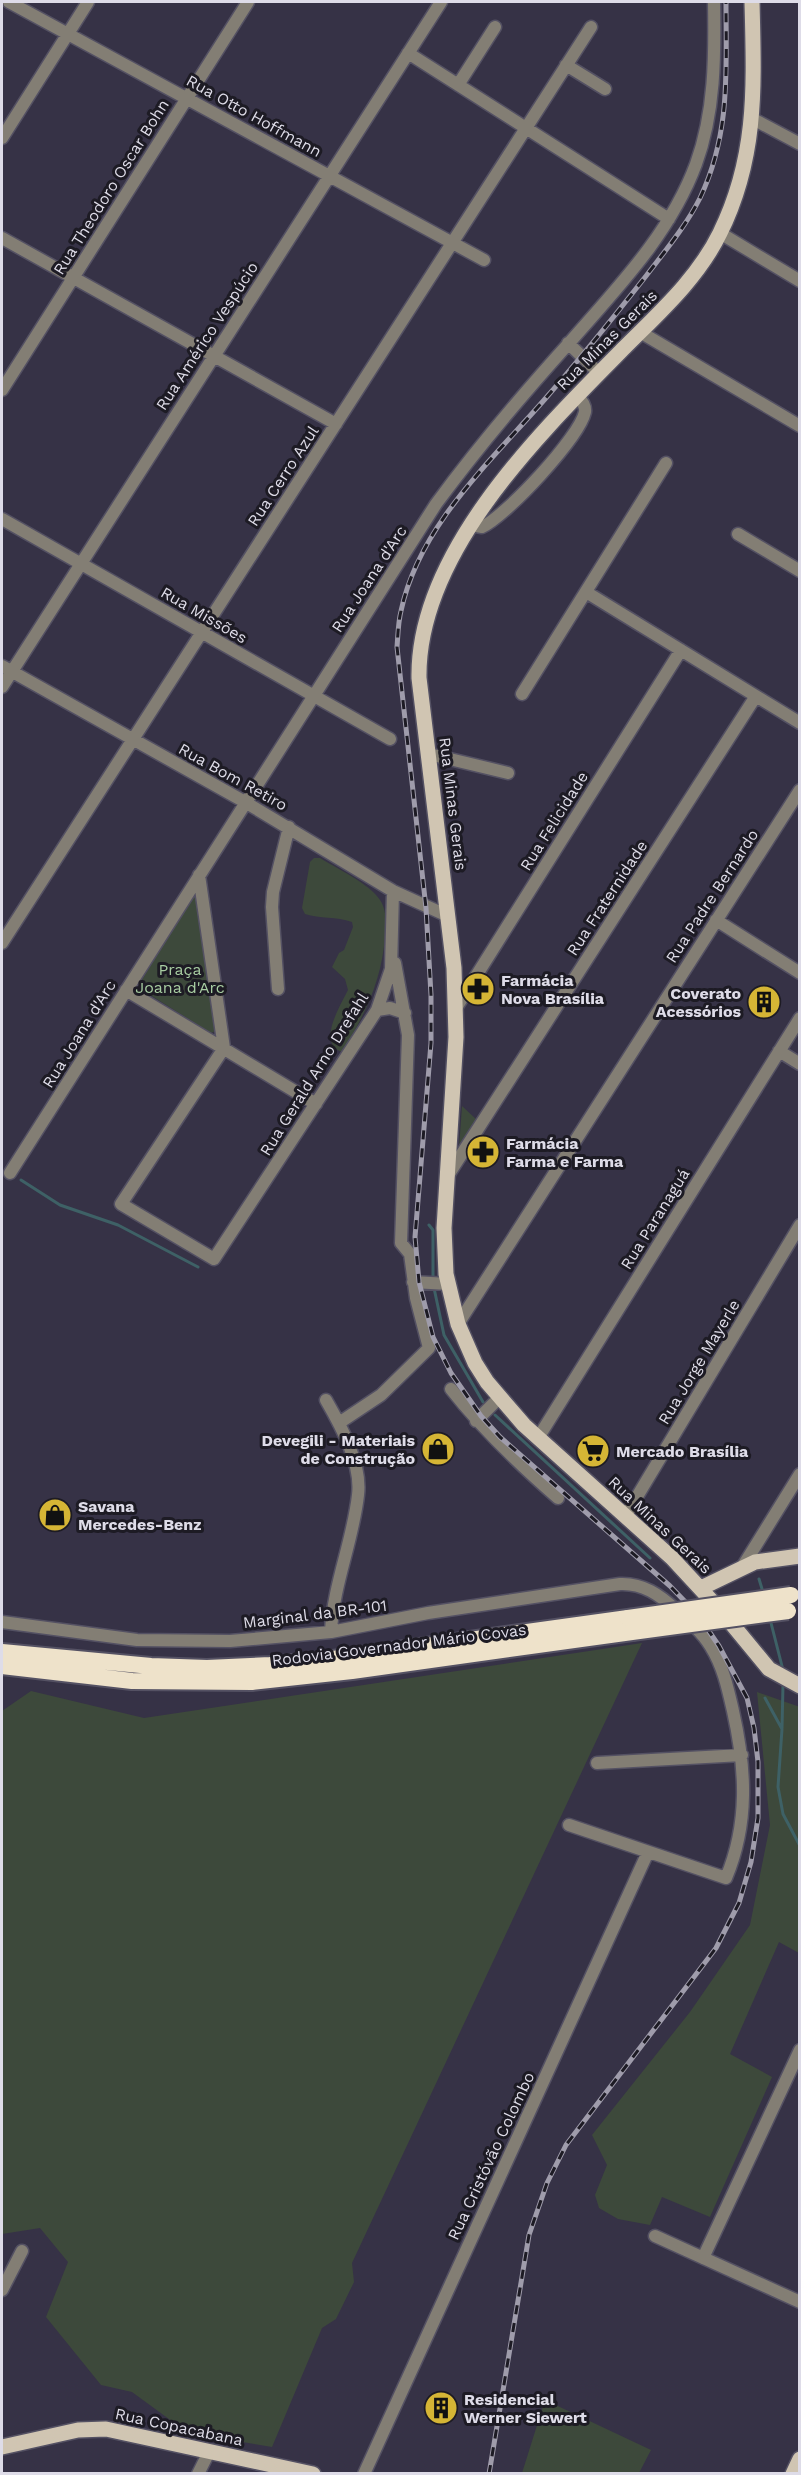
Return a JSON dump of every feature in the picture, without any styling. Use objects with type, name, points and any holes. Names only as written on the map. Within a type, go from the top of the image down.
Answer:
[{"type":"highway","name":"Rodovia Governador Mário Covas","points":[[2,1652],[168,1667],[270,1665],[630,1625],[794,1603]]},
{"type":"highway","name":"Rodovia Governador Mário Covas","points":[[2,1666],[132,1681],[252,1682],[329,1674],[630,1625]]},
{"type":"highway","points":[[2,1647],[22,1654]]},
{"type":"main road","name":"Rua Minas Gerais","points":[[753,2],[753,119],[738,188],[720,233],[691,279],[577,395],[497,488],[471,525],[441,580],[425,619],[419,663],[420,690],[448,916],[456,1008],[444,1228],[448,1284],[458,1324],[475,1363],[499,1398],[538,1438],[626,1515],[701,1588],[769,1669],[800,1686]]},
{"type":"main road","points":[[701,1588],[743,1566],[766,1560],[800,1556]]},
{"type":"main road","name":"Rua Copacabana","points":[[2,2447],[78,2430],[106,2430],[313,2474]]},
{"type":"main road","points":[[793,2474],[800,2459]]},
{"type":"street","name":"Rua Otto Hoffmann","points":[[9,2],[484,260]]},
{"type":"street","points":[[2,138],[6,122],[88,2]]},
{"type":"street","name":"Rua Theodoro Oscar Bohn","points":[[2,390],[248,2]]},
{"type":"street","name":"Rua Américo Vespúcio","points":[[2,687],[6,669],[81,564],[441,2]]},
{"type":"street","name":"Rua Joana d'Arc","points":[[10,1173],[436,504],[466,464],[641,260],[669,219],[696,164],[706,127],[714,63],[714,2]]},
{"type":"street","points":[[458,85],[495,27]]},
{"type":"street","name":"Rua Cerro Azul","points":[[2,943],[591,27]]},
{"type":"street","points":[[408,53],[669,219]]},
{"type":"street","points":[[566,66],[606,89]]},
{"type":"street","points":[[753,119],[800,144]]},
{"type":"street","points":[[720,233],[800,281]]},
{"type":"street","points":[[2,238],[336,424]]},
{"type":"street","points":[[640,332],[800,426]]},
{"type":"street","points":[[568,343],[599,373]]},
{"type":"street","points":[[471,525],[482,527],[500,515],[564,448],[585,413],[584,403],[577,395]]},
{"type":"street","points":[[522,694],[666,463]]},
{"type":"street","name":"Rua Missões","points":[[2,519],[390,739]]},
{"type":"street","points":[[738,534],[800,571]]},
{"type":"street","points":[[586,592],[800,723]]},
{"type":"street","name":"Rua Felicidade","points":[[456,1008],[681,650]]},
{"type":"street","name":"Rua Bom Retiro","points":[[6,669],[289,827],[393,891],[448,916]]},
{"type":"street","name":"Rua Fraternidade","points":[[446,1178],[756,696]]},
{"type":"street","points":[[429,754],[508,773]]},
{"type":"street","name":"Rua Padre Bernardo","points":[[458,1324],[800,790]]},
{"type":"street","points":[[278,989],[272,927],[272,900],[289,827]]},
{"type":"street","points":[[199,875],[224,1048]]},
{"type":"street","name":"Rua Gerald Arno Drefahl","points":[[224,1048],[122,1203],[214,1259],[377,1010],[388,979],[393,953],[393,891]]},
{"type":"street","points":[[716,920],[800,973]]},
{"type":"street","points":[[339,1423],[381,1395],[429,1348],[413,1282],[410,1254],[401,1243],[408,1035],[393,953]]},
{"type":"street","points":[[126,990],[316,1104]]},
{"type":"street","points":[[377,1010],[390,1008],[405,1014]]},
{"type":"street","name":"Rua Paranaguá","points":[[538,1438],[800,1018]]},
{"type":"street","points":[[779,1051],[800,1064]]},
{"type":"street","name":"Rua Jorge Mayerle","points":[[626,1515],[800,1225]]},
{"type":"street","points":[[413,1282],[448,1284]]},
{"type":"street","points":[[451,1389],[476,1421],[558,1498]]},
{"type":"street","points":[[476,1421],[499,1398]]},
{"type":"street","points":[[326,1400],[339,1423],[353,1458],[359,1493],[335,1596],[331,1632]]},
{"type":"street","points":[[743,1566],[800,1474]]},
{"type":"street","name":"Marginal da BR-101","points":[[2,1622],[137,1640],[230,1641],[331,1632],[428,1613],[620,1584],[640,1586],[664,1599],[703,1636],[716,1656],[728,1688],[742,1755],[743,1816],[734,1859],[726,1878],[648,1852]]},
{"type":"street","points":[[597,1763],[742,1755]]},
{"type":"street","points":[[569,1825],[648,1852]]},
{"type":"street","name":"Rua Cristóvão Colombo","points":[[364,2474],[648,1852]]},
{"type":"street","points":[[703,2258],[800,2050]]},
{"type":"street","points":[[655,2236],[800,2302]]},
{"type":"street","points":[[2,2289],[22,2251]]},
{"type":"street","points":[[198,2474],[209,2452]]},
{"type":"green space","points":[[314,858],[320,858],[369,888],[380,900],[385,913],[383,952],[376,982],[365,1011],[342,1052],[331,1041],[331,1032],[336,1014],[348,990],[345,979],[332,967],[339,953],[344,950],[353,927],[352,922],[346,920],[305,914],[302,908],[310,862]]},
{"type":"green space","name":"Praça Joana d'Arc","points":[[198,888],[216,1031],[211,1033],[139,988]]},
{"type":"green space","points":[[462,1106],[477,1120],[459,1148]]},
{"type":"green space","points":[[642,1643],[352,2263],[354,2282],[336,2319],[322,2328],[272,2447],[188,2433],[132,2392],[101,2385],[46,2317],[68,2262],[40,2228],[2,2234],[2,1711],[31,1691],[144,1718]]},
{"type":"green space","points":[[757,1692],[800,1707],[799,1953],[779,1942],[730,2054],[772,2077],[710,2217],[662,2197],[650,2225],[618,2219],[599,2208],[595,2195],[607,2165],[592,2135],[690,2012],[750,1925],[770,1825]]},
{"type":"green space","points":[[545,2400],[651,2450],[639,2473],[522,2473]]},
{"type":"waterway","points":[[21,1180],[60,1205],[118,1225],[198,1267]]},
{"type":"waterway","points":[[429,1225],[433,1230],[433,1279]]},
{"type":"waterway","points":[[434,1288],[444,1335],[483,1402]]},
{"type":"waterway","points":[[495,1415],[650,1558]]},
{"type":"waterway","points":[[759,1579],[763,1592]]},
{"type":"waterway","points":[[770,1619],[783,1670]]},
{"type":"waterway","points":[[782,1728],[783,1685]]},
{"type":"waterway","points":[[765,1698],[782,1729],[778,1787],[783,1814],[800,1846]]},
{"type":"railway","points":[[489,2474],[529,2235],[547,2183],[566,2145],[716,1948],[739,1903],[751,1862],[758,1818],[758,1762],[754,1728],[747,1698],[719,1646],[698,1615],[670,1586],[500,1437],[481,1416],[451,1373],[433,1337],[419,1282],[415,1237],[431,1043],[431,995],[426,908],[397,647],[399,624],[410,580],[423,551],[440,523],[480,471],[558,384],[621,307],[675,238],[700,198],[710,174],[722,125],[726,77],[726,2]]},
{"type":"place","name":"Farmácia Nova Brasília","points":[[478,989]]},
{"type":"place","name":"Coverato Acessórios","points":[[764,1002]]},
{"type":"place","name":"Farmácia Farma e Farma","points":[[483,1152]]},
{"type":"place","name":"Devegili - Materiais de Construção","points":[[438,1449]]},
{"type":"place","name":"Mercado Brasília","points":[[593,1451]]},
{"type":"place","name":"Savana Mercedes-Benz","points":[[55,1515]]},
{"type":"place","name":"Residencial Werner Siewert","points":[[441,2408]]}]
